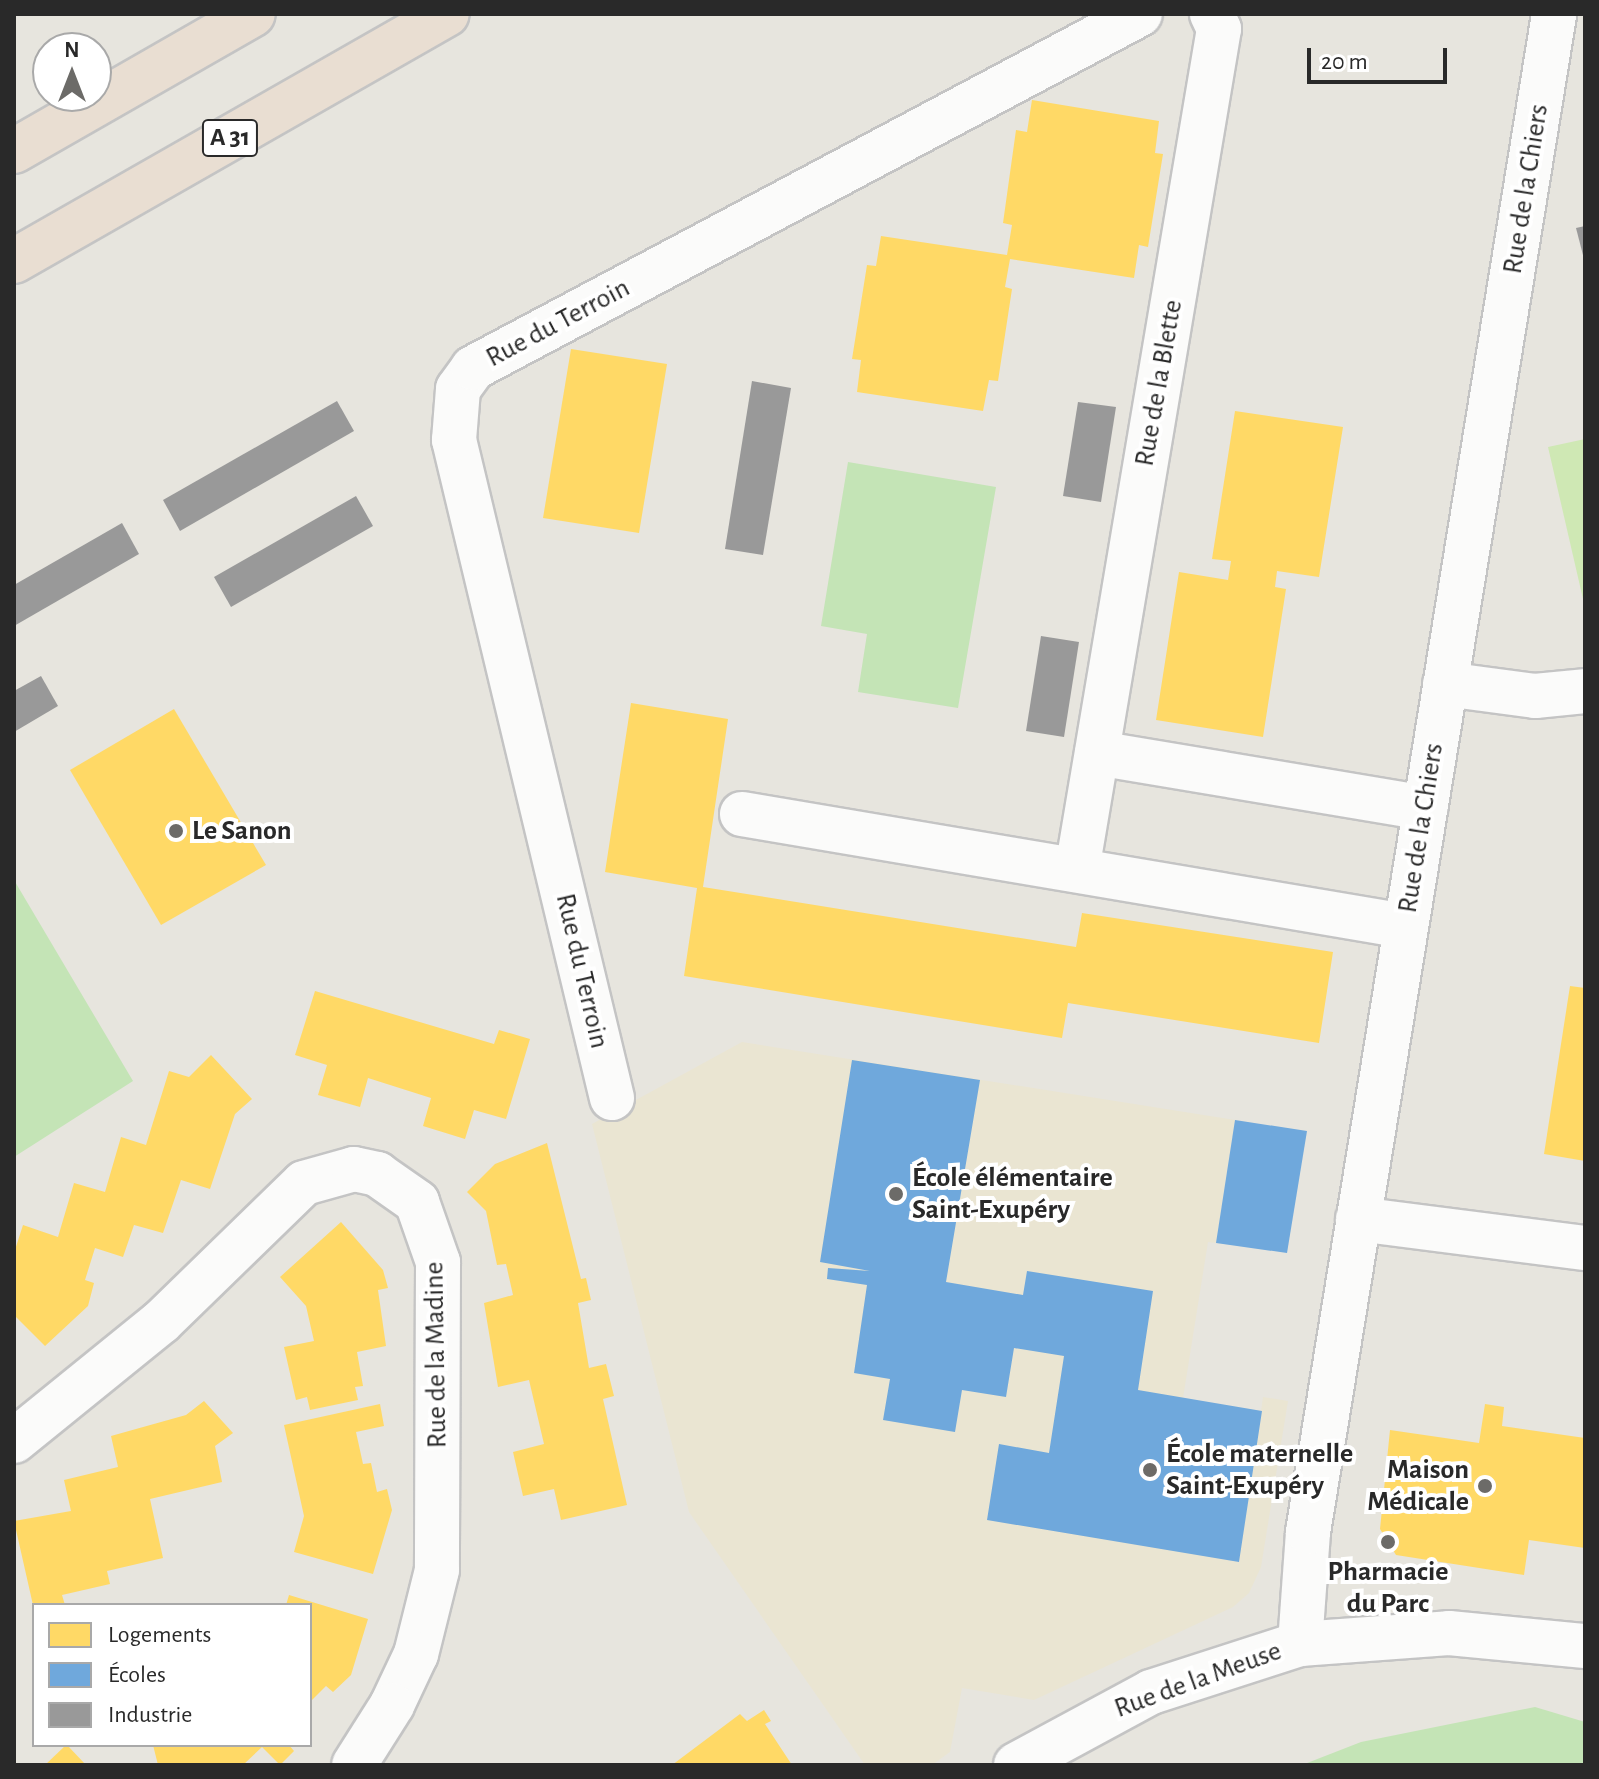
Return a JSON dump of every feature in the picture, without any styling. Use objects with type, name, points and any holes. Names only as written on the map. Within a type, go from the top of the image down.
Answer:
[{"type":"highway","points":[[14,151],[253,14]]},
{"type":"highway","name":"A 31","points":[[14,261],[447,14]]},
{"type":"street","name":"Rue du Terroin","points":[[612,1098],[454,440],[453,413],[458,389],[473,368],[1140,14]]},
{"type":"street","name":"Rue de la Blette","points":[[1077,870],[1219,29],[1212,14]]},
{"type":"street","name":"Rue de la Chiers","points":[[1300,1644],[1308,1532],[1554,14]]},
{"type":"street","points":[[1445,684],[1535,696],[1585,691]]},
{"type":"street","points":[[1097,753],[1425,808]]},
{"type":"street","points":[[742,814],[1405,926]]},
{"type":"street","name":"Rue de la Madine","points":[[14,1441],[103,1374],[304,1183],[354,1169],[377,1174],[417,1202],[438,1262],[437,1570],[416,1654],[392,1705],[354,1765]]},
{"type":"street","points":[[1358,1219],[1585,1248]]},
{"type":"street","name":"Rue de la Meuse","points":[[1016,1765],[1151,1692],[1300,1644],[1449,1633],[1585,1646]]},
{"type":"shaded area","points":[[742,1042],[1235,1120],[1216,1243],[1208,1242],[1183,1398],[1261,1411],[1263,1397],[1288,1401],[1261,1567],[1249,1593],[1233,1607],[1034,1700],[962,1688],[950,1752],[932,1765],[865,1765],[689,1512],[592,1124]]},
{"type":"green space","points":[[1585,439],[1585,598],[1583,599],[1548,447]]},
{"type":"green space","points":[[848,462],[996,487],[958,708],[858,692],[867,634],[821,626]]},
{"type":"green space","points":[[14,880],[133,1081],[14,1157]]},
{"type":"green space","points":[[1535,1707],[1585,1722],[1585,1765],[1302,1765],[1361,1742]]},
{"type":"building: Logements","points":[[1032,100],[1159,121],[1155,153],[1163,154],[1148,247],[1139,245],[1134,278],[1010,259],[1005,287],[1012,289],[998,381],[989,380],[983,411],[857,392],[861,360],[852,359],[867,265],[876,266],[881,236],[1007,255],[1012,225],[1003,223],[1016,130],[1027,132]]},
{"type":"building: Logements","points":[[571,349],[667,364],[639,533],[543,518]]},
{"type":"building: Logements","points":[[1235,411],[1343,427],[1319,577],[1277,571],[1275,587],[1286,589],[1263,737],[1156,720],[1179,572],[1228,580],[1231,561],[1212,559]]},
{"type":"building: Logements","points":[[631,703],[728,719],[703,887],[1076,947],[1082,913],[1333,952],[1319,1043],[1068,1003],[1062,1038],[684,976],[697,888],[605,872]]},
{"type":"building: Logements","name":"Le Sanon","points":[[174,709],[266,865],[161,925],[70,770]]},
{"type":"building: Logements","points":[[1570,986],[1585,988],[1585,1161],[1544,1154]]},
{"type":"building: Logements","points":[[315,991],[494,1044],[499,1030],[530,1039],[506,1119],[474,1110],[465,1139],[423,1126],[431,1098],[368,1078],[360,1107],[318,1095],[327,1065],[295,1055]]},
{"type":"building: Logements","points":[[211,1055],[252,1099],[235,1114],[210,1189],[181,1180],[163,1233],[134,1225],[123,1257],[95,1248],[85,1280],[94,1283],[88,1306],[45,1346],[14,1315],[14,1253],[23,1225],[58,1237],[74,1183],[105,1192],[121,1137],[146,1145],[169,1071],[189,1077]]},
{"type":"building: Logements","points":[[547,1143],[581,1279],[586,1278],[591,1300],[578,1303],[589,1368],[606,1364],[614,1396],[603,1399],[627,1505],[561,1520],[554,1489],[523,1496],[513,1452],[544,1444],[529,1380],[498,1387],[484,1303],[513,1295],[506,1264],[497,1265],[486,1211],[467,1192],[495,1164]]},
{"type":"building: Logements","points":[[341,1222],[383,1270],[388,1288],[378,1290],[386,1346],[357,1352],[363,1386],[355,1387],[358,1400],[310,1410],[307,1397],[296,1400],[284,1347],[314,1341],[306,1306],[280,1277]]},
{"type":"building: Logements","points":[[204,1401],[233,1433],[215,1446],[222,1482],[150,1499],[163,1558],[107,1571],[110,1584],[62,1595],[64,1603],[33,1603],[14,1521],[71,1511],[64,1480],[118,1467],[111,1436],[186,1415]]},
{"type":"building: Logements","points":[[380,1404],[384,1426],[356,1432],[363,1464],[371,1463],[377,1492],[387,1489],[392,1510],[373,1574],[294,1552],[304,1516],[284,1425]]},
{"type":"building: Logements","name":"Maison Médicale","points":[[1485,1404],[1504,1407],[1502,1426],[1585,1438],[1585,1548],[1529,1540],[1524,1575],[1396,1555],[1380,1529],[1390,1430],[1479,1443]]},
{"type":"building: Logements","points":[[289,1595],[368,1619],[351,1675],[333,1692],[326,1686],[312,1700],[312,1603],[287,1603]]},
{"type":"building: Logements","points":[[764,1710],[771,1721],[765,1724],[792,1765],[672,1765],[740,1714],[747,1721]]},
{"type":"building: Logements","points":[[64,1747],[69,1747],[86,1765],[45,1765]]},
{"type":"building: Logements","points":[[154,1747],[262,1747],[243,1765],[158,1765]]},
{"type":"building: Logements","points":[[262,1747],[291,1747],[294,1751],[280,1765]]},
{"type":"building: Écoles","points":[[852,1060],[980,1080],[946,1282],[1023,1295],[1027,1271],[1153,1291],[1138,1390],[1262,1411],[1239,1562],[987,1520],[999,1444],[1049,1453],[1064,1356],[1014,1348],[1006,1397],[962,1390],[955,1432],[883,1420],[890,1379],[854,1373],[867,1285],[827,1279],[828,1268],[870,1271],[820,1262]]},
{"type":"building: Écoles","points":[[1235,1120],[1307,1131],[1287,1253],[1216,1243]]},
{"type":"building: Industrie","points":[[1585,226],[1585,259],[1584,259],[1576,228]]},
{"type":"building: Industrie","points":[[752,381],[791,388],[763,555],[725,549]]},
{"type":"building: Industrie","points":[[337,401],[354,431],[180,531],[163,500]]},
{"type":"building: Industrie","points":[[1078,402],[1116,407],[1101,502],[1063,496]]},
{"type":"building: Industrie","points":[[356,496],[373,526],[231,607],[214,577]]},
{"type":"building: Industrie","points":[[122,523],[139,554],[14,626],[14,585]]},
{"type":"building: Industrie","points":[[1041,636],[1079,642],[1064,737],[1026,731]]},
{"type":"building: Industrie","points":[[41,676],[58,706],[14,732],[14,691]]},
{"type":"place","name":"Le Sanon","points":[[176,831]]},
{"type":"place","name":"École élémentaire Saint-Exupéry","points":[[896,1194]]},
{"type":"place","name":"École maternelle Saint-Exupéry","points":[[1150,1470]]},
{"type":"place","name":"Maison Médicale","points":[[1485,1486]]},
{"type":"place","name":"Pharmacie du Parc","points":[[1388,1542]]}]
